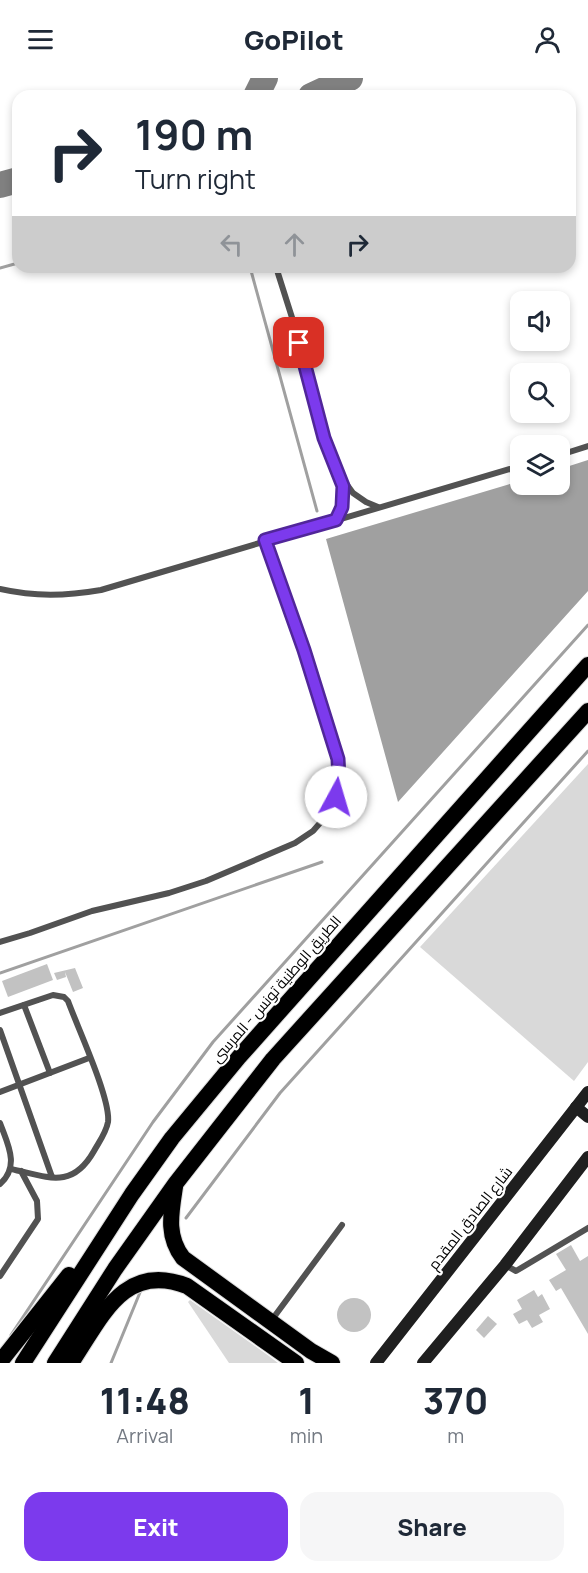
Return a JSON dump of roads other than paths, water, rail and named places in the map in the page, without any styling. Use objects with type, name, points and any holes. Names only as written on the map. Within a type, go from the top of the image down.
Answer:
[{"type":"highway","name":"الطريق الوطنية تونس - المرسى","points":[[23,1363],[172,1138],[239,1057],[588,665]]},
{"type":"highway","points":[[55,1363],[115,1269],[176,1183],[273,1059],[588,711]]},
{"type":"highway","points":[[176,1183],[170,1218],[171,1231],[176,1248],[183,1258],[311,1351],[332,1363]]},
{"type":"highway","points":[[0,1362],[66,1277],[87,1264]]},
{"type":"highway","points":[[70,1363],[114,1300],[126,1289],[140,1282],[156,1279],[172,1280],[187,1286],[296,1363]]},
{"type":"main road","name":"شارع الصادق المقدم","points":[[376,1363],[588,1092]]},
{"type":"main road","points":[[576,1107],[588,1117]]},
{"type":"main road","points":[[423,1363],[505,1265],[588,1157]]},
{"type":"lane","points":[[278,273],[295,327],[324,438],[341,479],[344,499],[336,520]]},
{"type":"lane","points":[[570,452],[588,446]]},
{"type":"lane","points":[[0,589],[21,594],[48,596],[92,591],[510,469]]},
{"type":"lane","points":[[341,479],[360,499],[378,507]]},
{"type":"lane","points":[[0,942],[92,911],[169,893],[206,881],[295,843],[313,831],[327,815],[338,788],[338,759],[304,650],[265,540]]},
{"type":"lane","points":[[0,1013],[53,995],[64,997],[68,1001],[105,1101],[108,1123],[104,1134],[81,1170],[72,1176],[52,1177],[11,1169]]},
{"type":"lane","points":[[24,1005],[50,1073]]},
{"type":"lane","points":[[0,1030],[52,1177]]},
{"type":"lane","points":[[0,1092],[89,1058]]},
{"type":"lane","points":[[0,1123],[10,1153],[11,1169],[0,1184]]},
{"type":"lane","points":[[0,1276],[38,1219],[37,1201],[21,1171]]},
{"type":"lane","points":[[271,1322],[342,1226]]},
{"type":"lane","points":[[505,1265],[516,1271],[588,1228]]},
{"type":"waterway","points":[[0,268],[12,265]]},
{"type":"waterway","points":[[252,273],[317,511]]},
{"type":"waterway","points":[[11,1335],[153,1122],[213,1042],[588,625]]},
{"type":"waterway","points":[[186,1218],[280,1093],[588,751]]},
{"type":"waterway","points":[[0,973],[322,862]]},
{"type":"waterway","points":[[111,1363],[141,1290]]}]
